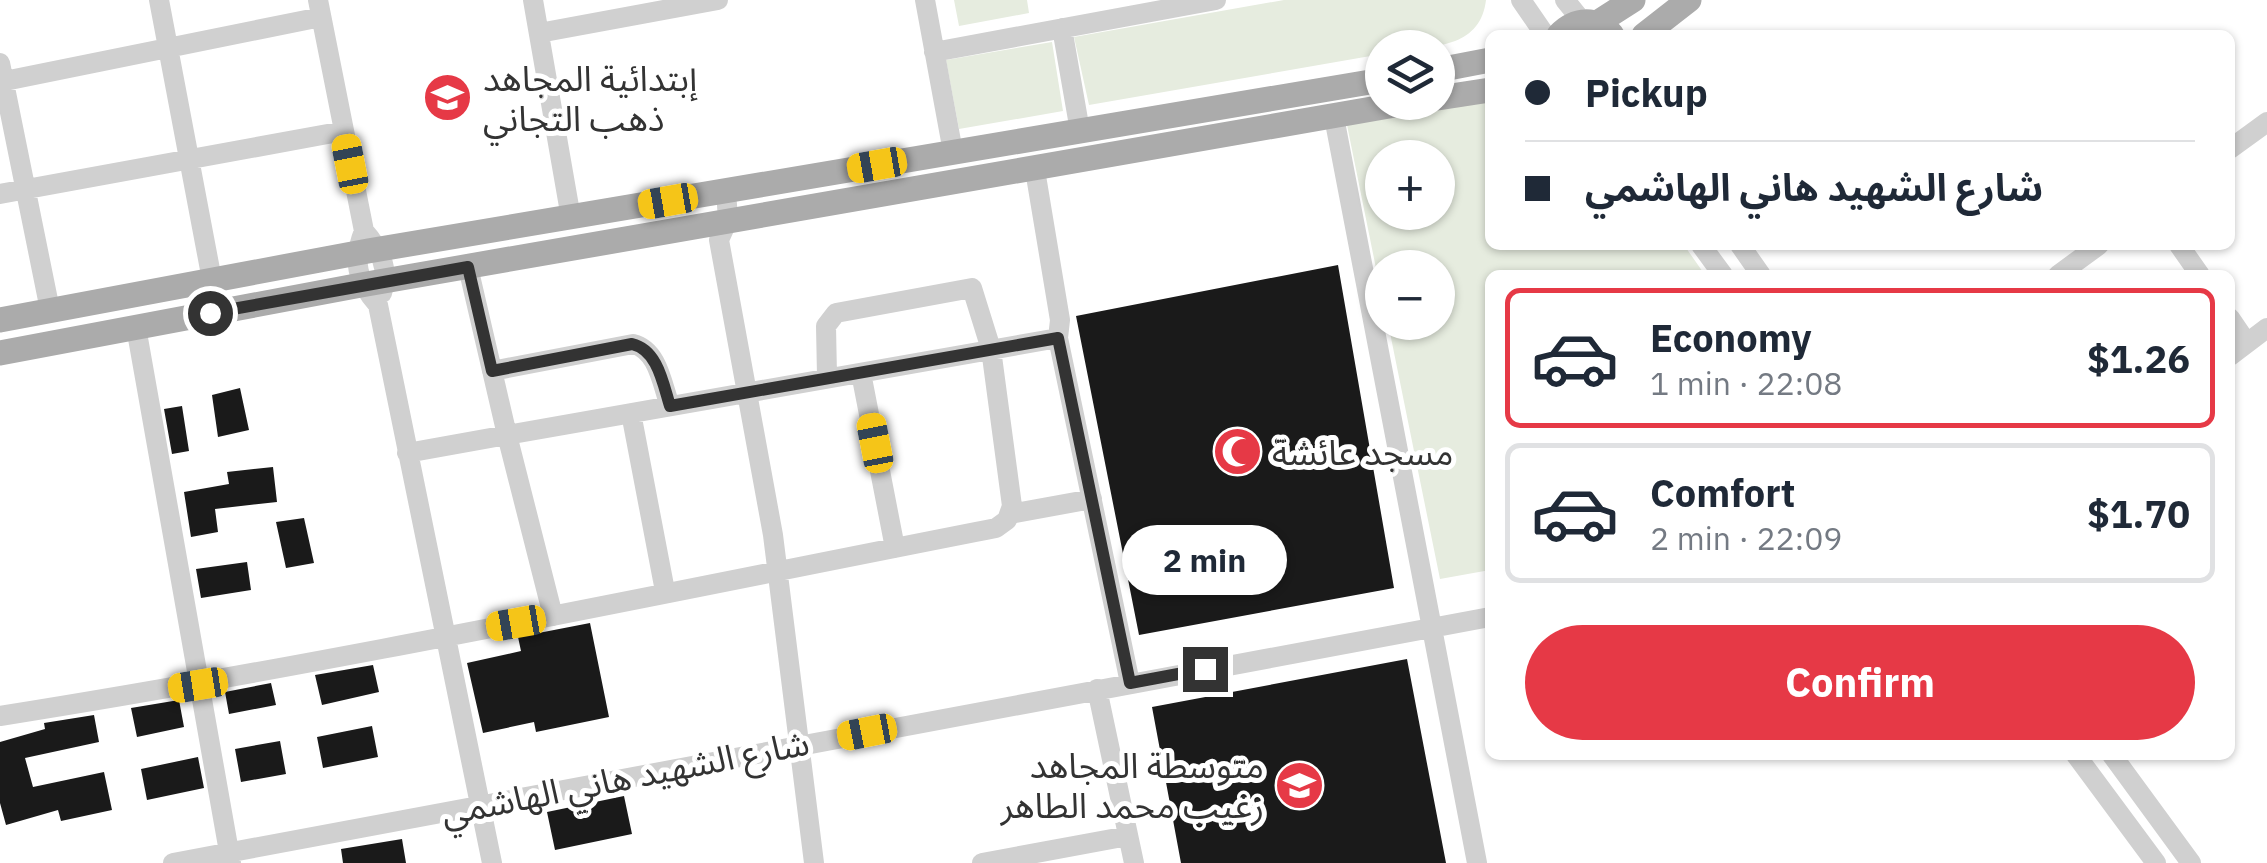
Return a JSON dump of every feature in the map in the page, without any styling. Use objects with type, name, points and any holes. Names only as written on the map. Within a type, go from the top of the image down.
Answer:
[{"type":"main road","points":[[1597,27],[1633,0]]},
{"type":"main road","points":[[1650,30],[1688,0]]},
{"type":"main road","points":[[1455,67],[1485,61]]},
{"type":"main road","points":[[0,320],[212,280],[366,244],[571,218],[1365,83]]},
{"type":"main road","points":[[1455,95],[1485,91]]},
{"type":"main road","points":[[0,353],[136,327],[375,290],[468,267],[717,228],[1365,112]]},
{"type":"street","points":[[158,0],[212,280]]},
{"type":"street","points":[[533,0],[571,218]]},
{"type":"street","points":[[539,32],[718,0]]},
{"type":"street","points":[[925,0],[952,152]]},
{"type":"street","points":[[934,52],[1216,0]]},
{"type":"street","points":[[1521,0],[1542,30]]},
{"type":"street","points":[[1565,0],[1597,27]]},
{"type":"street","points":[[50,310],[1,75],[167,48],[319,9],[442,636],[492,863]]},
{"type":"street","points":[[1062,28],[1080,130]]},
{"type":"street","points":[[1334,118],[1477,863]]},
{"type":"street","points":[[2235,145],[2267,122]]},
{"type":"street","points":[[0,194],[344,131]]},
{"type":"street","points":[[1035,170],[1060,320],[1058,338],[1130,683]]},
{"type":"street","points":[[717,228],[726,190]]},
{"type":"street","points":[[700,195],[717,228],[779,571],[796,745],[814,863]]},
{"type":"street","points":[[2065,270],[2092,250]]},
{"type":"street","points":[[468,267],[553,616]]},
{"type":"street","points":[[827,376],[826,326],[836,313],[972,288],[991,349],[1010,514]]},
{"type":"street","points":[[2235,325],[2248,342]]},
{"type":"street","points":[[136,327],[230,858]]},
{"type":"street","points":[[2235,352],[2267,328]]},
{"type":"street","points":[[407,454],[746,395],[827,376],[1058,338]]},
{"type":"street","points":[[492,371],[632,344],[642,346],[654,362],[670,406]]},
{"type":"street","points":[[862,372],[895,548]]},
{"type":"street","points":[[630,413],[664,591]]},
{"type":"street","points":[[0,716],[198,685],[996,528],[1010,514],[1092,499]]},
{"type":"street","name":"شارع الشهيد هاني الهاشمي","points":[[173,863],[230,858],[481,804],[1485,618]]},
{"type":"street","points":[[1096,689],[1134,863]]},
{"type":"street","points":[[2080,760],[2156,863]]},
{"type":"street","points":[[2116,760],[2192,863]]},
{"type":"street","points":[[982,863],[1128,836]]},
{"type":"shaded area","points":[[954,0],[1027,0],[1029,13],[959,26]]},
{"type":"shaded area","points":[[1284,0],[1486,0],[1482,17],[1473,29],[1455,41],[1455,30],[1365,30],[1365,57],[1089,105],[1074,37]]},
{"type":"shaded area","points":[[1052,42],[1063,111],[959,129],[946,60]]},
{"type":"shaded area","points":[[1485,102],[1485,250],[1688,250],[1702,270],[1485,270],[1485,571],[1440,579],[1391,340],[1455,340],[1455,250],[1372,250],[1368,230],[1455,230],[1455,140],[1365,140],[1365,214],[1347,125],[1377,120],[1455,120],[1455,107]]},
{"type":"building","name":"مسجد عائشة","points":[[1338,265],[1394,588],[1139,635],[1076,316]]},
{"type":"building","points":[[240,388],[249,430],[218,437],[212,395]]},
{"type":"building","points":[[182,406],[189,451],[172,454],[164,409]]},
{"type":"building","points":[[273,467],[277,502],[215,509],[218,532],[191,537],[184,492],[229,484],[227,472]]},
{"type":"building","points":[[304,518],[314,563],[286,568],[276,522]]},
{"type":"building","points":[[247,562],[251,590],[201,598],[196,569]]},
{"type":"building","points":[[590,623],[609,717],[536,732],[534,722],[483,733],[467,663],[521,651],[518,637]]},
{"type":"building","name":"متوسطة المجاهد زغيب محمد الطاهر","points":[[1407,659],[1446,863],[1181,863],[1152,707]]},
{"type":"building","points":[[373,665],[379,692],[322,705],[315,675]]},
{"type":"building","points":[[271,683],[276,705],[229,714],[225,692]]},
{"type":"building","points":[[179,700],[184,727],[137,737],[131,708]]},
{"type":"building","points":[[94,715],[99,742],[25,758],[33,787],[104,772],[112,810],[61,821],[58,810],[6,825],[0,803],[0,742],[45,729],[44,723]]},
{"type":"building","points":[[372,726],[378,757],[323,768],[317,737]]},
{"type":"building","points":[[280,741],[286,774],[241,782],[235,749]]},
{"type":"building","points":[[198,757],[204,788],[147,800],[141,769]]},
{"type":"building","points":[[624,796],[632,834],[555,850],[547,812]]},
{"type":"building","points":[[402,839],[406,863],[343,863],[341,849]]},
{"type":"place","name":"إبتدائية المجاهد ذهب التجاني","points":[[448,98]]},
{"type":"place","name":"مسجد عائشة","points":[[1237,452]]},
{"type":"place","name":"متوسطة المجاهد زغيب محمد الطاهر","points":[[1299,785]]},
{"type":"route","points":[[210,313],[468,267],[492,371],[632,344],[648,352],[670,406],[1058,338],[1130,683],[1205,669]]}]
